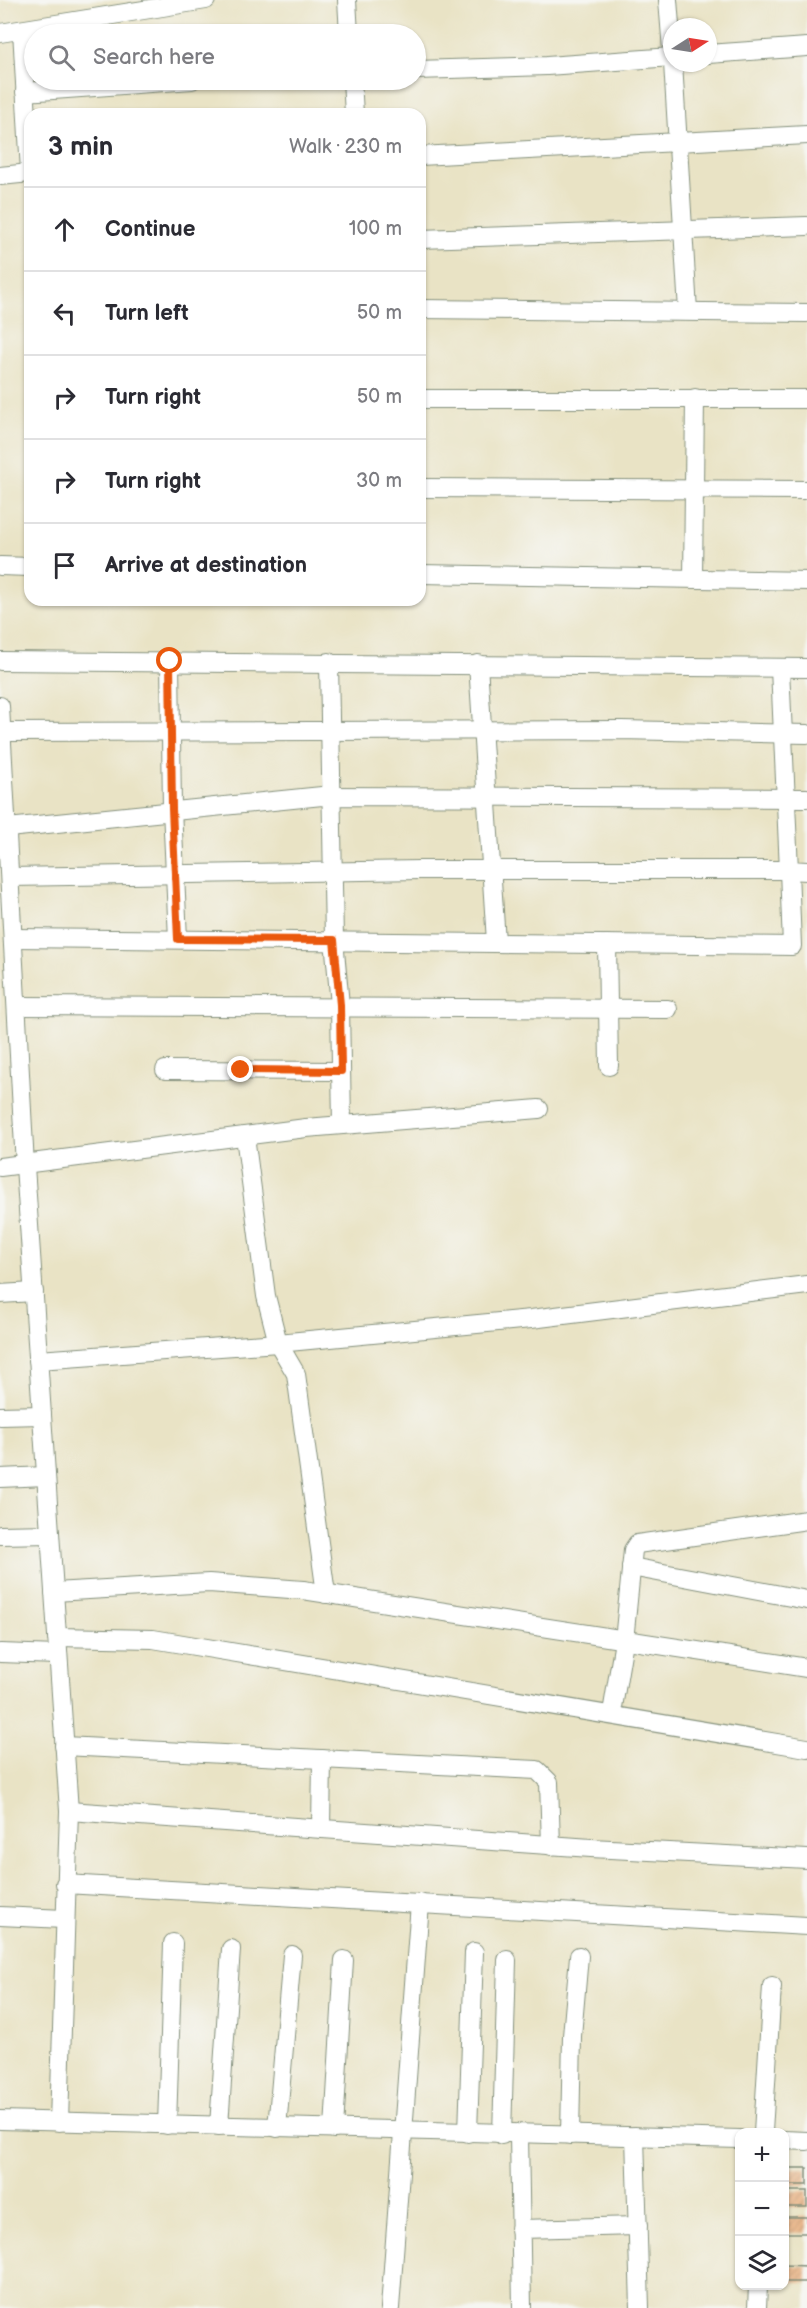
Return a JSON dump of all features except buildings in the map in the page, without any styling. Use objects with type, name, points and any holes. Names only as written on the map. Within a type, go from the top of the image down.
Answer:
[{"type":"street","points":[[58,24],[202,0]]},
{"type":"street","points":[[346,0],[348,24]]},
{"type":"street","points":[[668,0],[669,18]]},
{"type":"street","points":[[0,33],[22,30],[24,71]]},
{"type":"street","points":[[717,53],[807,47]]},
{"type":"street","points":[[426,70],[548,66],[663,58]]},
{"type":"street","points":[[674,72],[685,230],[688,311]]},
{"type":"street","points":[[26,108],[25,92],[53,90]]},
{"type":"street","points":[[353,90],[354,108]]},
{"type":"street","points":[[426,156],[807,135]]},
{"type":"street","points":[[0,176],[24,174]]},
{"type":"street","points":[[426,239],[807,226]]},
{"type":"street","points":[[426,309],[807,313]]},
{"type":"street","points":[[693,579],[695,398]]},
{"type":"street","points":[[426,399],[807,399]]},
{"type":"street","points":[[426,488],[807,490]]},
{"type":"street","points":[[0,567],[24,567]]},
{"type":"street","points":[[426,574],[807,581]]},
{"type":"street","points":[[0,661],[329,662],[807,668]]},
{"type":"street","points":[[170,661],[172,809],[178,939]]},
{"type":"street","points":[[329,662],[334,940],[340,1005],[342,1125]]},
{"type":"street","points":[[478,664],[496,942]]},
{"type":"street","points":[[13,938],[800,945],[798,870],[786,798],[780,668]]},
{"type":"street","points":[[0,706],[38,1360],[69,1811],[58,2122]]},
{"type":"street","points":[[2,732],[483,731],[807,734]]},
{"type":"street","points":[[5,823],[333,796],[807,798]]},
{"type":"street","points":[[10,877],[333,871],[798,870]]},
{"type":"street","points":[[607,944],[609,1066]]},
{"type":"street","points":[[16,1006],[340,1005],[668,1009]]},
{"type":"street","points":[[165,1070],[341,1071]]},
{"type":"street","points":[[0,1167],[26,1166],[342,1125],[539,1109]]},
{"type":"street","points":[[245,1136],[266,1296],[278,1343],[296,1374],[326,1594]]},
{"type":"street","points":[[38,1360],[278,1343],[531,1319],[807,1285]]},
{"type":"street","points":[[0,1294],[34,1292]]},
{"type":"street","points":[[0,1416],[42,1415]]},
{"type":"street","points":[[0,1478],[46,1476]]},
{"type":"street","points":[[612,1713],[624,1641],[633,1550],[637,1544],[807,1520]]},
{"type":"street","points":[[0,1535],[50,1534]]},
{"type":"street","points":[[631,1567],[807,1600]]},
{"type":"street","points":[[54,1592],[209,1583],[326,1594],[807,1668]]},
{"type":"street","points":[[0,1653],[153,1639],[612,1713],[807,1748]]},
{"type":"street","points":[[64,1746],[537,1770],[549,1782],[551,1846]]},
{"type":"street","points":[[321,1829],[322,1759]]},
{"type":"street","points":[[69,1811],[551,1846],[807,1859]]},
{"type":"street","points":[[65,1884],[807,1926]]},
{"type":"street","points":[[390,2308],[420,1903]]},
{"type":"street","points":[[0,1916],[64,1919]]},
{"type":"street","points":[[167,2125],[173,1943]]},
{"type":"street","points":[[219,2126],[231,1949]]},
{"type":"street","points":[[468,2133],[474,1952]]},
{"type":"street","points":[[276,2128],[292,1955]]},
{"type":"street","points":[[570,2135],[572,2037],[579,1956]]},
{"type":"street","points":[[334,2129],[344,1960]]},
{"type":"street","points":[[507,1960],[510,2135],[520,2229],[522,2308]]},
{"type":"street","points":[[763,2128],[772,1986]]},
{"type":"street","points":[[0,2120],[510,2135],[735,2139]]},
{"type":"street","points":[[635,2136],[640,2308]]},
{"type":"street","points":[[789,2140],[807,2141]]},
{"type":"street","points":[[520,2229],[638,2226]]},
{"type":"street","points":[[758,2290],[758,2308]]},
{"type":"route","points":[[170,661],[172,809],[178,939],[334,940],[340,1005],[341,1071],[241,1070]]}]
